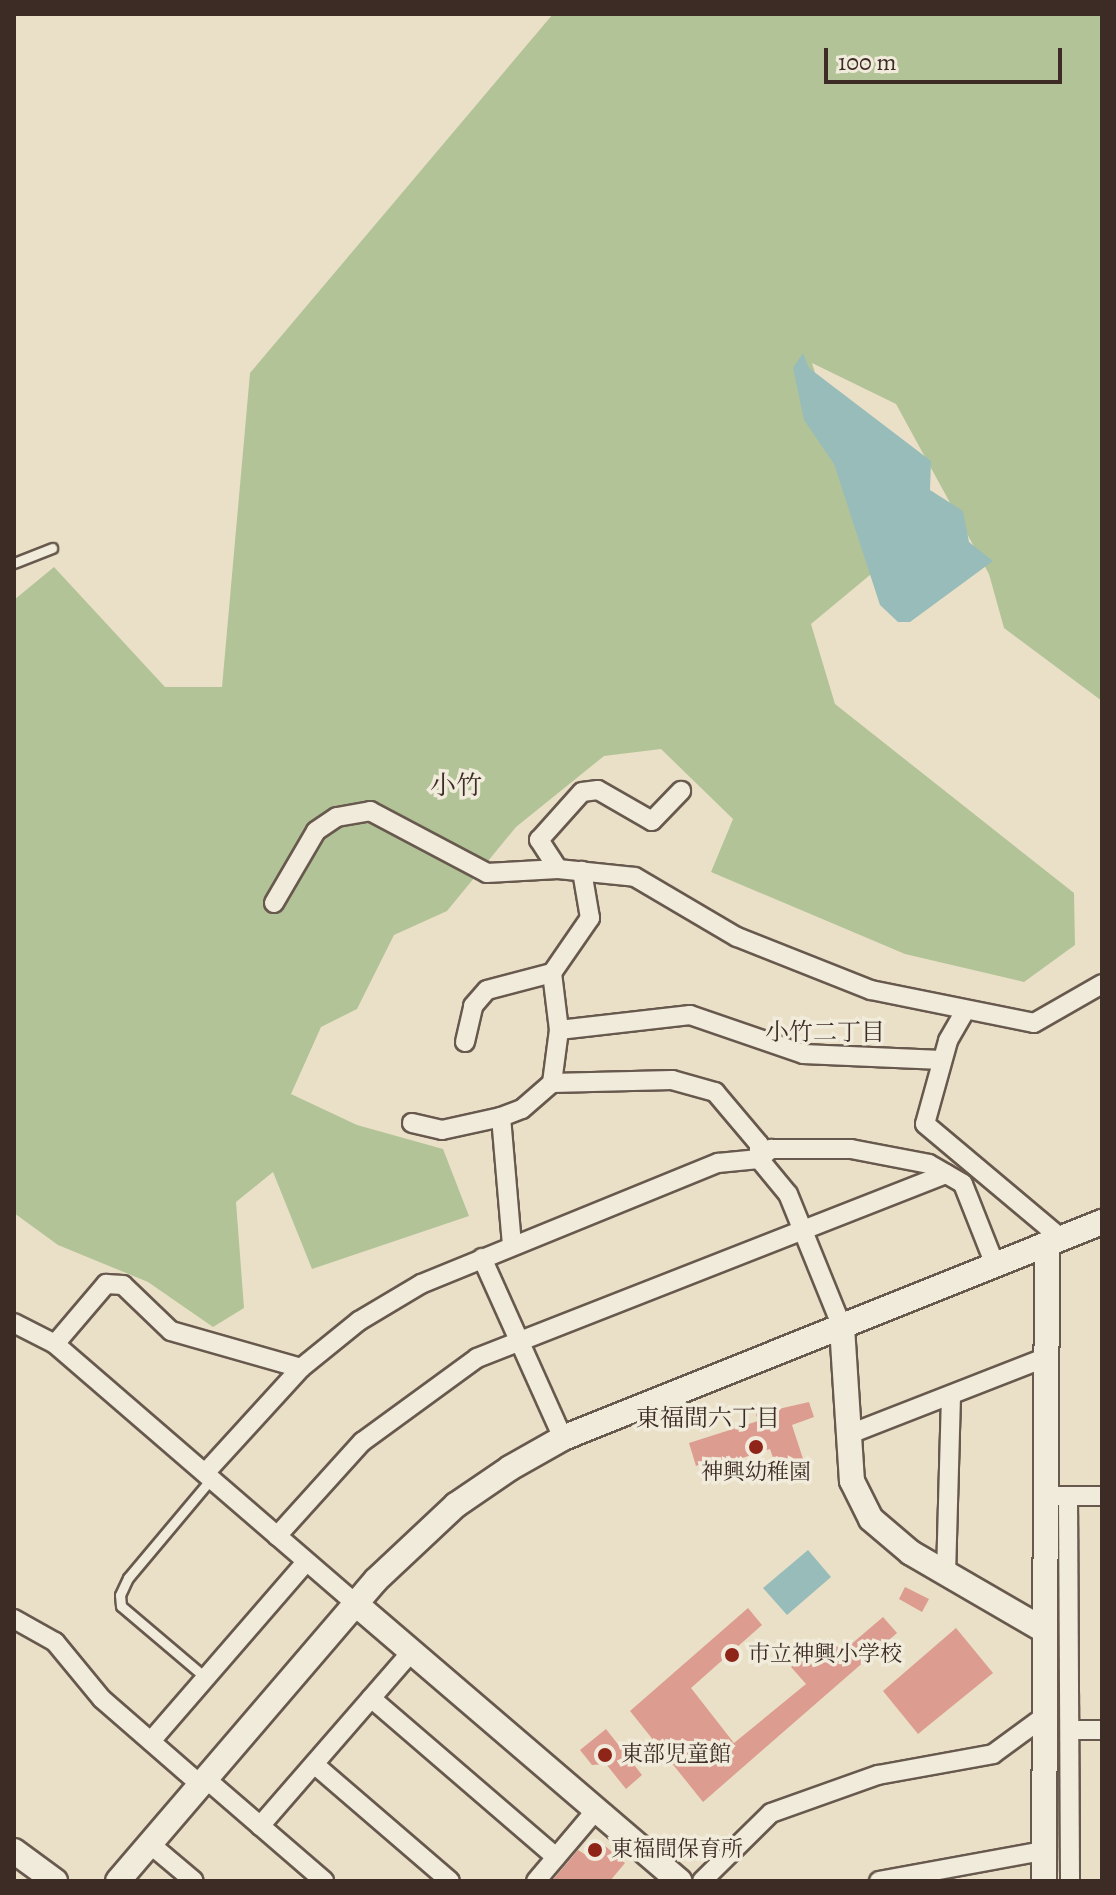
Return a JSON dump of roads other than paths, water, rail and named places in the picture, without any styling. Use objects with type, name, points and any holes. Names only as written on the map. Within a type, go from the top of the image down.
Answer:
[{"type":"street","points":[[558,869],[539,840],[582,792],[598,790],[652,821],[681,791]]},
{"type":"street","points":[[274,903],[316,831],[357,810],[397,820],[487,873],[558,869],[635,877],[737,937],[871,990],[1034,1023],[1102,984]]},
{"type":"street","points":[[465,1042],[473,1006],[487,990],[524,986],[552,973],[590,918],[582,871]]},
{"type":"street","points":[[552,973],[559,1030],[552,1083]]},
{"type":"street","points":[[965,1011],[942,1060],[925,1124],[1054,1242]]},
{"type":"street","points":[[559,1030],[690,1015],[803,1054],[942,1060]]},
{"type":"street","points":[[412,1123],[442,1130],[501,1117],[522,1109],[552,1083],[696,1084],[715,1092],[759,1144],[759,1159],[788,1194],[842,1327],[852,1481],[871,1519],[946,1575],[1042,1629]]},
{"type":"street","points":[[501,1117],[512,1245]]},
{"type":"street","points":[[209,1475],[301,1368],[359,1321],[482,1258],[718,1163],[759,1159],[771,1149],[851,1149],[929,1164],[963,1184],[995,1265]]},
{"type":"street","points":[[277,1536],[362,1442],[420,1393],[477,1358],[946,1174]]},
{"type":"street","points":[[118,1881],[356,1604],[456,1505],[563,1438],[1102,1222]]},
{"type":"street","points":[[1054,1242],[1047,1357],[1071,1730],[1070,1881]]},
{"type":"street","points":[[482,1258],[563,1438]]},
{"type":"street","points":[[55,1344],[106,1284],[123,1285],[171,1331],[301,1368]]},
{"type":"street","points":[[14,1323],[55,1344],[679,1881]]},
{"type":"street","points":[[847,1435],[951,1398],[1047,1357]]},
{"type":"street","points":[[946,1575],[951,1398]]},
{"type":"street","points":[[1058,1496],[1102,1496]]},
{"type":"street","points":[[1044,1881],[1042,1629],[1058,1496]]},
{"type":"street","points":[[151,1741],[306,1562]]},
{"type":"street","points":[[14,1619],[55,1642],[102,1699],[324,1881]]},
{"type":"street","points":[[260,1826],[412,1651]]},
{"type":"street","points":[[371,1698],[556,1857]]},
{"type":"street","points":[[702,1881],[771,1813],[878,1775],[993,1754],[1042,1718]]},
{"type":"street","points":[[1071,1730],[1102,1730]]},
{"type":"street","points":[[314,1764],[450,1881]]},
{"type":"street","points":[[536,1881],[596,1810]]},
{"type":"street","points":[[150,1844],[194,1881]]},
{"type":"street","points":[[14,1851],[55,1881]]},
{"type":"street","points":[[879,1881],[1043,1851]]},
{"type":"lane","points":[[14,563],[52,548]]},
{"type":"lane","points":[[206,1678],[121,1606],[120,1595],[128,1578],[209,1475]]},
{"type":"water","points":[[803,353],[809,368],[931,461],[930,490],[963,511],[969,542],[993,561],[910,622],[898,622],[880,605],[834,464],[804,420],[793,368]]},
{"type":"water","points":[[808,1550],[831,1577],[787,1615],[763,1588]]},
{"type":"place","name":"神興幼稚園","points":[[756,1447]]},
{"type":"place","name":"市立神興小学校","points":[[732,1655]]},
{"type":"place","name":"東部児童館","points":[[605,1755]]},
{"type":"place","name":"東福間保育所","points":[[595,1850]]},
{"type":"district","name":"小竹","points":[[456,786]]},
{"type":"district","name":"小竹二丁目","points":[[825,1033]]},
{"type":"district","name":"東福間六丁目","points":[[708,1419]]}]
